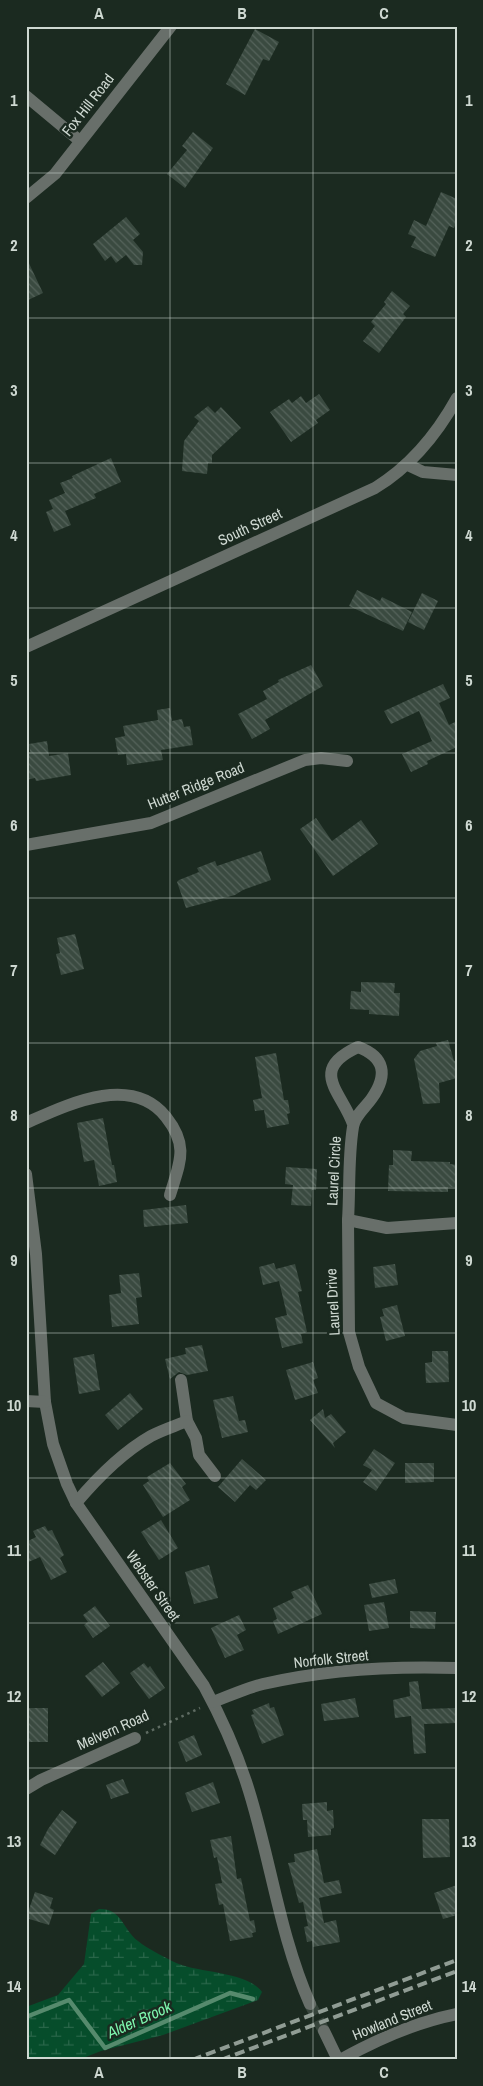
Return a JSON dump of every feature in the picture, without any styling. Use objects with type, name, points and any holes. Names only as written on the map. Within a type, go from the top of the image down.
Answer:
[{"type":"street","name":"Fox Hill Road","points":[[26,198],[55,174],[171,26]]},
{"type":"street","points":[[26,96],[80,141]]},
{"type":"street","name":"South Street","points":[[26,647],[350,501],[381,484],[408,465],[457,398]]},
{"type":"street","points":[[408,465],[434,474],[457,476]]},
{"type":"street","name":"Hutter Ridge Road","points":[[26,845],[156,822],[305,760],[321,758],[347,762]]},
{"type":"street","name":"Laurel Circle","points":[[348,1220],[353,1124],[349,1112],[331,1084],[335,1063],[347,1052],[358,1047],[372,1052],[380,1059],[381,1069],[380,1082],[373,1097],[353,1124]]},
{"type":"street","points":[[26,1124],[78,1100],[135,1095],[157,1105],[175,1129],[182,1156],[170,1194]]},
{"type":"street","name":"Webster Street","points":[[26,1174],[36,1254],[45,1402],[53,1444],[76,1503],[204,1686],[213,1702],[238,1758],[249,1792],[290,1950],[310,2004]]},
{"type":"street","points":[[348,1220],[387,1228],[457,1223]]},
{"type":"street","name":"Laurel Drive","points":[[348,1220],[348,1332],[359,1367],[376,1403],[404,1418],[457,1425]]},
{"type":"street","points":[[181,1380],[187,1421],[196,1438],[199,1455],[215,1476]]},
{"type":"street","points":[[26,1401],[45,1402]]},
{"type":"street","points":[[76,1503],[92,1484],[136,1447],[151,1436],[187,1421]]},
{"type":"street","name":"Norfolk Street","points":[[213,1702],[261,1684],[338,1673],[429,1667],[457,1668]]},
{"type":"street","name":"Melvern Road","points":[[26,1789],[41,1780],[135,1738]]},
{"type":"street","name":"Howland Street","points":[[339,2060],[391,2035],[441,2017],[457,2014]]},
{"type":"street","points":[[324,2031],[339,2060]]},
{"type":"path","name":"Melvern Road","points":[[135,1738],[213,1702]]},
{"type":"green space","points":[[99,1909],[113,1912],[122,1920],[138,1941],[172,1961],[194,1968],[233,1976],[255,1985],[262,1992],[258,2000],[163,2035],[101,2051],[78,2060],[26,2060],[26,2007],[58,1995],[84,1964],[91,1914]]},
{"type":"building","points":[[255,29],[279,42],[269,61],[263,59],[245,95],[226,84]]},
{"type":"building","points":[[193,132],[213,148],[185,188],[167,174],[187,150],[182,146]]},
{"type":"building","points":[[441,192],[457,199],[457,221],[454,228],[449,226],[435,257],[411,247],[416,237],[408,234],[414,220],[426,226]]},
{"type":"building","points":[[126,217],[140,234],[133,240],[143,252],[142,265],[134,265],[126,255],[116,263],[111,256],[105,261],[93,244]]},
{"type":"building","points":[[26,257],[43,293],[26,301]]},
{"type":"building","points":[[392,291],[410,306],[403,314],[406,317],[379,353],[363,341],[375,326],[371,322],[386,304],[384,302]]},
{"type":"building","points":[[319,394],[330,410],[316,420],[318,423],[291,442],[270,412],[289,399],[292,403],[301,396],[306,403]]},
{"type":"building","points":[[208,406],[215,413],[221,407],[241,428],[212,455],[212,463],[208,463],[207,474],[182,471],[184,441],[199,421],[194,417]]},
{"type":"building","points":[[111,458],[121,482],[94,494],[96,498],[65,511],[71,525],[54,532],[46,512],[53,509],[49,500],[65,493],[60,483]]},
{"type":"building","points":[[357,590],[380,601],[382,597],[412,612],[403,631],[349,606]]},
{"type":"building","points":[[422,593],[438,601],[424,630],[408,622]]},
{"type":"building","points":[[311,665],[323,686],[265,720],[270,729],[252,739],[238,714],[267,699],[263,691],[279,682],[278,680]]},
{"type":"building","points":[[443,684],[450,698],[439,703],[449,725],[457,721],[457,747],[427,761],[428,764],[411,772],[402,754],[432,741],[419,711],[391,724],[384,711]]},
{"type":"building","points":[[170,708],[172,721],[182,719],[184,727],[190,726],[193,745],[161,750],[163,760],[127,765],[126,754],[118,755],[115,738],[125,736],[123,726],[158,720],[157,710]]},
{"type":"building","points":[[47,741],[49,756],[68,753],[71,775],[36,781],[35,778],[26,780],[26,753],[30,752],[29,744]]},
{"type":"building","points":[[316,818],[332,841],[361,820],[378,844],[333,876],[300,829]]},
{"type":"building","points":[[261,851],[271,880],[243,890],[235,895],[186,908],[177,882],[179,880],[199,872],[197,868],[215,861],[217,866]]},
{"type":"building","points":[[75,934],[84,969],[61,975],[56,954],[60,953],[57,938]]},
{"type":"building","points":[[361,982],[395,983],[394,993],[400,993],[399,1016],[369,1014],[369,1010],[350,1009],[351,991],[361,992]]},
{"type":"building","points":[[448,1040],[454,1061],[457,1060],[457,1078],[439,1083],[440,1103],[423,1104],[414,1059],[420,1051],[437,1046],[436,1043]]},
{"type":"building","points":[[276,1053],[284,1100],[288,1100],[290,1113],[287,1114],[289,1124],[267,1128],[264,1110],[255,1111],[253,1100],[262,1098],[255,1057]]},
{"type":"building","points":[[103,1118],[117,1182],[99,1186],[94,1160],[84,1162],[77,1123]]},
{"type":"building","points":[[393,1150],[412,1151],[411,1161],[450,1162],[450,1164],[457,1165],[457,1187],[448,1187],[448,1192],[388,1191],[389,1165],[393,1165]]},
{"type":"building","points":[[286,1167],[317,1169],[316,1190],[312,1190],[311,1206],[291,1205],[293,1185],[285,1184]]},
{"type":"building","points":[[186,1205],[188,1223],[144,1227],[143,1210]]},
{"type":"building","points":[[274,1263],[276,1269],[295,1264],[302,1291],[298,1292],[307,1332],[301,1334],[303,1343],[282,1348],[275,1318],[287,1315],[279,1281],[263,1285],[259,1267]]},
{"type":"building","points":[[395,1264],[398,1285],[375,1288],[373,1267]]},
{"type":"building","points":[[139,1273],[142,1297],[136,1298],[139,1324],[112,1327],[109,1295],[121,1293],[119,1275]]},
{"type":"building","points":[[397,1305],[405,1336],[386,1341],[380,1317],[384,1316],[382,1309]]},
{"type":"building","points":[[202,1345],[208,1371],[187,1375],[179,1372],[170,1379],[165,1359],[186,1354],[185,1348]]},
{"type":"building","points":[[432,1351],[448,1351],[449,1382],[426,1383],[425,1363],[432,1362]]},
{"type":"building","points":[[94,1354],[100,1390],[79,1394],[73,1358]]},
{"type":"building","points":[[313,1362],[318,1378],[313,1380],[318,1393],[295,1400],[286,1370]]},
{"type":"building","points":[[130,1393],[143,1409],[118,1430],[105,1415]]},
{"type":"building","points":[[233,1396],[239,1421],[245,1420],[248,1432],[222,1438],[213,1400]]},
{"type":"building","points":[[323,1409],[325,1418],[331,1414],[346,1432],[333,1443],[335,1448],[310,1420]]},
{"type":"building","points":[[374,1449],[395,1463],[376,1491],[363,1482],[372,1470],[363,1465]]},
{"type":"building","points":[[242,1459],[266,1480],[256,1490],[250,1485],[235,1502],[218,1487]]},
{"type":"building","points":[[170,1463],[186,1484],[182,1487],[190,1500],[163,1517],[143,1485],[149,1481],[147,1477]]},
{"type":"building","points":[[405,1463],[434,1463],[434,1482],[405,1483]]},
{"type":"building","points":[[161,1520],[178,1548],[159,1560],[141,1532]]},
{"type":"building","points":[[45,1526],[48,1531],[52,1530],[64,1555],[60,1558],[67,1572],[51,1580],[40,1557],[26,1563],[26,1542],[36,1537],[33,1531]]},
{"type":"building","points":[[209,1565],[218,1598],[194,1604],[185,1572]]},
{"type":"building","points":[[395,1579],[398,1593],[372,1598],[369,1584]]},
{"type":"building","points":[[308,1585],[322,1614],[278,1634],[273,1621],[277,1619],[273,1608],[294,1598],[291,1592]]},
{"type":"building","points":[[384,1602],[389,1628],[369,1631],[364,1605]]},
{"type":"building","points":[[95,1606],[110,1626],[93,1638],[84,1625],[88,1622],[83,1615]]},
{"type":"building","points":[[410,1611],[436,1612],[435,1629],[410,1628]]},
{"type":"building","points":[[239,1615],[246,1630],[237,1635],[244,1650],[225,1658],[211,1628]]},
{"type":"building","points":[[103,1662],[120,1683],[102,1697],[85,1676]]},
{"type":"building","points":[[144,1663],[148,1668],[150,1666],[165,1688],[149,1699],[130,1673]]},
{"type":"building","points":[[418,1681],[422,1709],[457,1708],[457,1723],[424,1724],[426,1753],[414,1754],[411,1716],[395,1718],[393,1700],[410,1696],[409,1682]]},
{"type":"building","points":[[355,1698],[359,1717],[324,1721],[321,1704]]},
{"type":"building","points":[[269,1703],[270,1708],[274,1707],[284,1735],[262,1744],[251,1715],[254,1714],[252,1710]]},
{"type":"building","points":[[26,1708],[48,1708],[48,1742],[26,1742]]},
{"type":"building","points":[[194,1735],[202,1755],[186,1762],[178,1742]]},
{"type":"building","points":[[123,1779],[129,1793],[111,1799],[106,1785]]},
{"type":"building","points":[[213,1782],[220,1803],[192,1812],[185,1793]]},
{"type":"building","points":[[327,1802],[327,1811],[333,1810],[334,1828],[331,1829],[331,1835],[308,1837],[307,1820],[303,1820],[302,1804]]},
{"type":"building","points":[[62,1810],[77,1822],[55,1855],[40,1845],[48,1829]]},
{"type":"building","points":[[422,1819],[449,1819],[450,1857],[423,1858]]},
{"type":"building","points":[[231,1836],[237,1879],[241,1878],[250,1921],[254,1920],[256,1932],[252,1933],[253,1937],[230,1941],[223,1904],[219,1905],[215,1884],[222,1883],[217,1857],[214,1858],[210,1840]]},
{"type":"building","points":[[317,1849],[324,1883],[339,1880],[342,1893],[319,1898],[324,1923],[336,1920],[340,1942],[313,1947],[312,1941],[307,1942],[304,1927],[308,1926],[303,1902],[299,1903],[288,1863],[295,1862],[294,1854]]},
{"type":"building","points":[[457,1885],[457,1915],[443,1919],[434,1893]]},
{"type":"building","points":[[35,1892],[53,1898],[50,1908],[54,1910],[49,1925],[26,1918]]},
{"type":"waterway","name":"Alder Brook","points":[[26,2017],[69,2000],[105,2048],[230,1993],[253,1999]]},
{"type":"tunnel","points":[[310,2004],[324,2031]]},
{"type":"railway","points":[[192,2060],[457,1960]]},
{"type":"railway","points":[[221,2060],[457,1971]]}]
